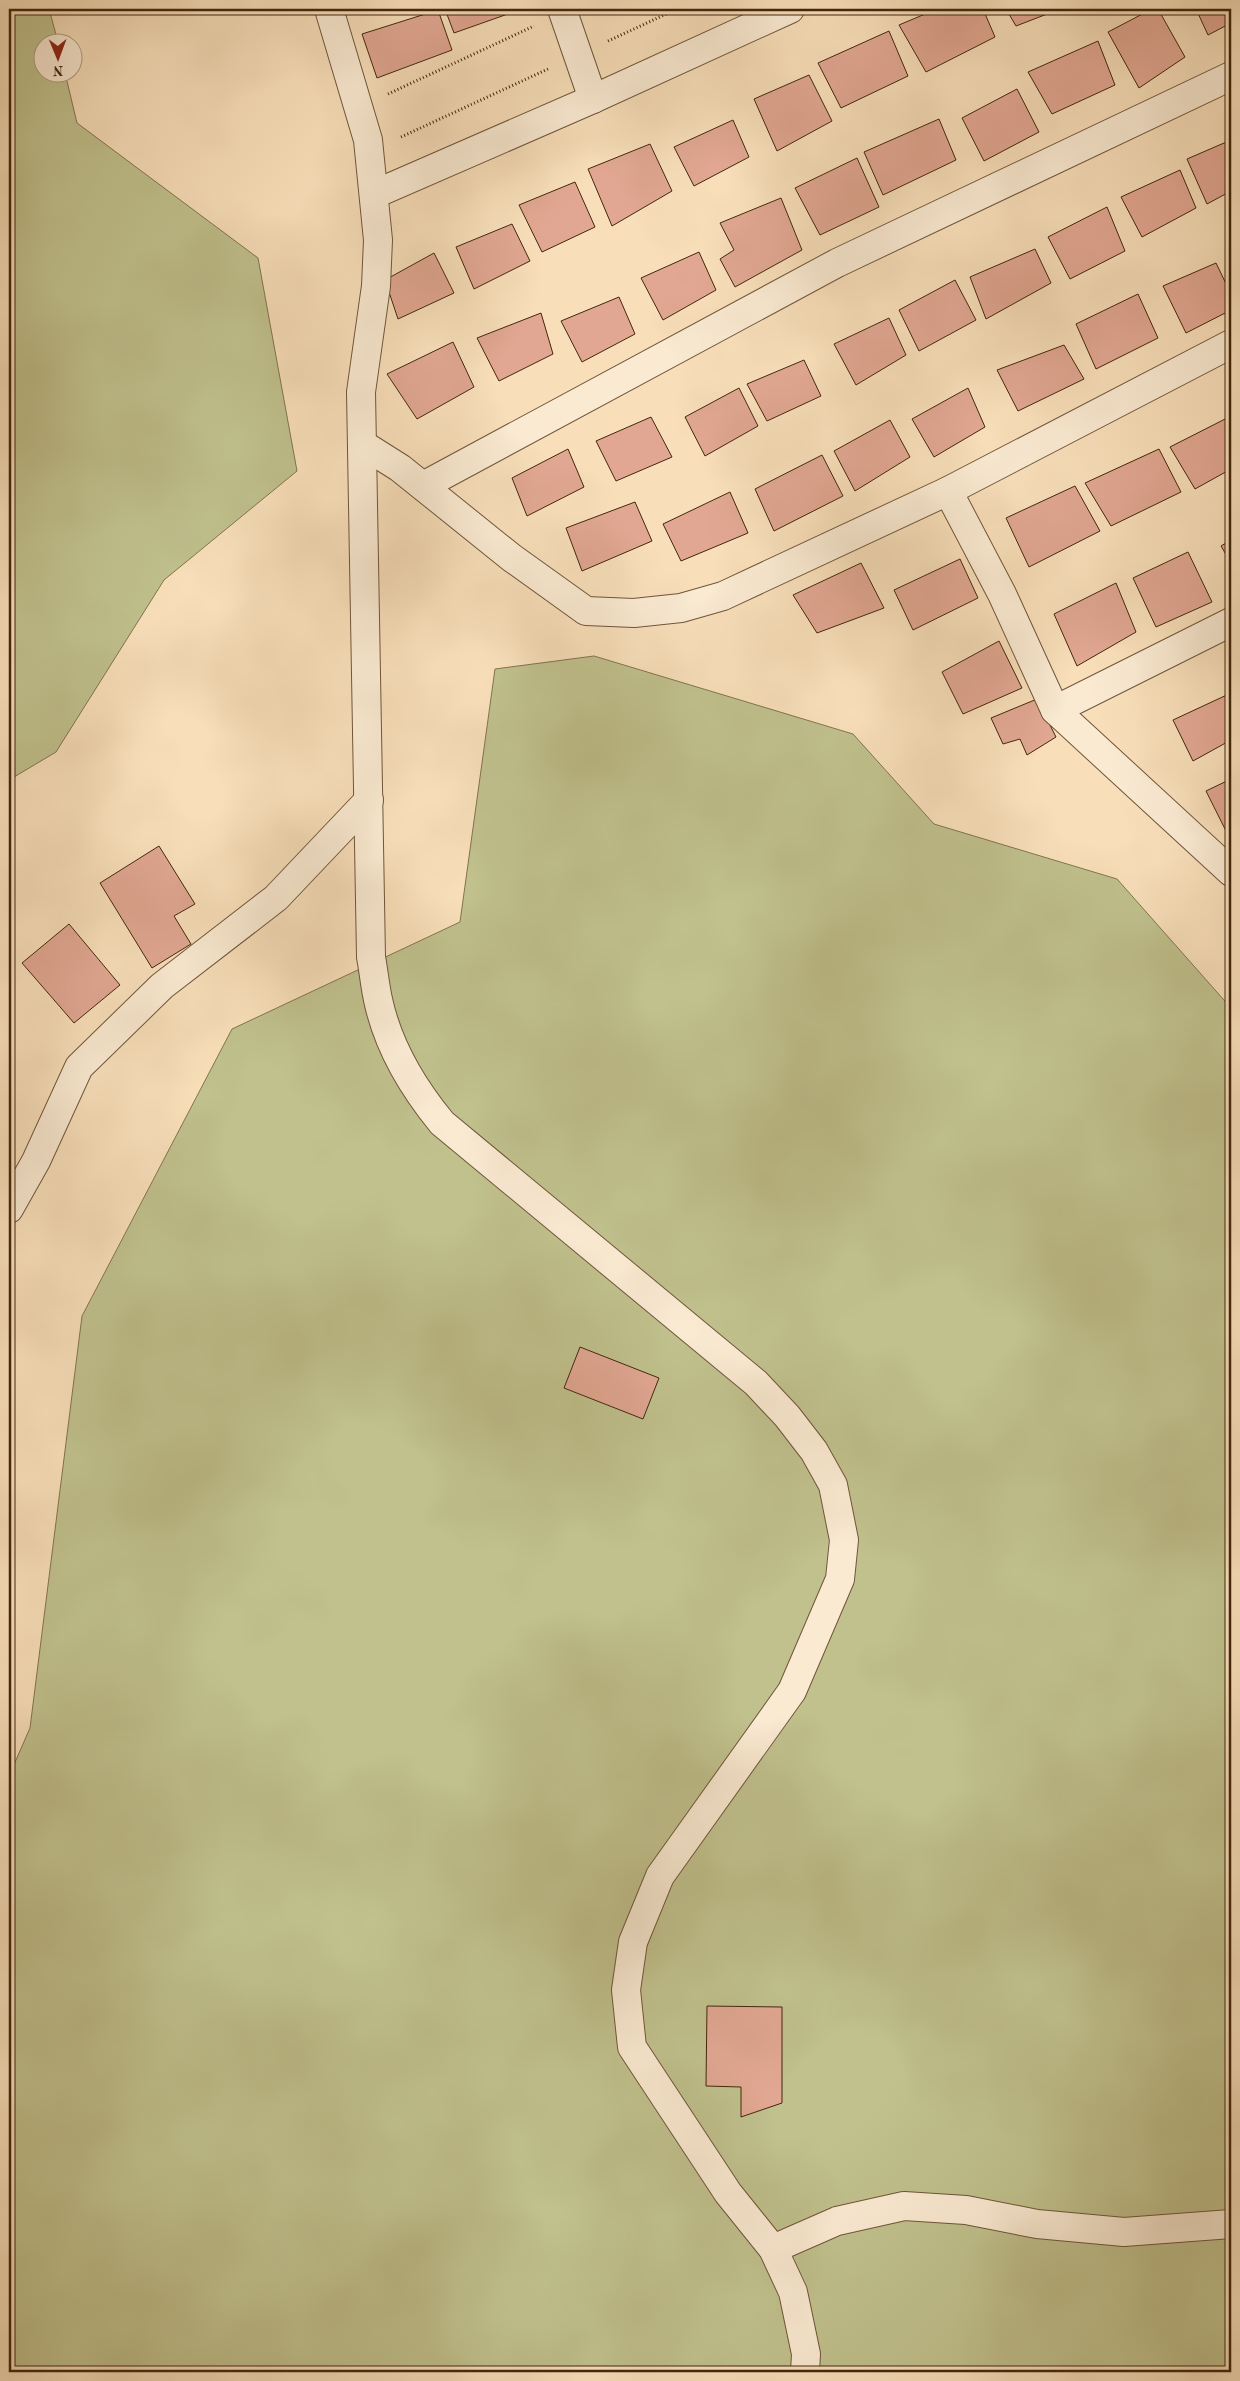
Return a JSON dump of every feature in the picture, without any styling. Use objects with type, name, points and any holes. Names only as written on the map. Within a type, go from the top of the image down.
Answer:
[{"type":"street","points":[[329,9],[370,151],[378,240],[376,286],[361,392],[371,957],[379,1004],[391,1040],[428,1106],[442,1123],[756,1382],[787,1416],[814,1451],[833,1485],[844,1540],[840,1579],[822,1624],[792,1691],[660,1876],[633,1942],[626,1990],[632,2047],[728,2193],[773,2249],[793,2292],[806,2354],[805,2372]]},
{"type":"street","points":[[375,194],[593,99],[790,9]]},
{"type":"street","points":[[562,11],[593,99]]},
{"type":"street","points":[[423,486],[837,263],[1231,76]]},
{"type":"street","points":[[362,444],[400,468],[512,558],[586,611],[634,613],[681,608],[723,596],[948,491],[1231,344]]},
{"type":"street","points":[[948,491],[1002,594],[1055,710],[1231,872]]},
{"type":"street","points":[[1055,710],[1231,622]]},
{"type":"street","points":[[9,1209],[36,1161],[79,1067],[162,986],[276,898],[369,800]]},
{"type":"street","points":[[773,2249],[837,2221],[904,2206],[966,2210],[1037,2224],[1124,2232],[1231,2224]]},
{"type":"path","points":[[370,151],[678,9]]},
{"type":"path","points":[[359,108],[562,11]]},
{"type":"green space","points":[[9,9],[49,9],[55,32],[32,32],[32,82],[67,82],[77,123],[258,258],[297,471],[164,580],[56,752],[9,780]]},
{"type":"green space","points":[[594,656],[853,734],[934,824],[1117,879],[1231,1008],[1231,2372],[9,2372],[9,1776],[30,1728],[82,1316],[232,1029],[460,922],[495,669]]},
{"type":"building","points":[[445,9],[522,9],[454,33]]},
{"type":"building","points":[[937,9],[983,9],[995,37],[926,72],[899,25]]},
{"type":"building","points":[[1006,9],[1060,9],[1016,26]]},
{"type":"building","points":[[1152,9],[1158,9],[1185,57],[1139,88],[1108,32]]},
{"type":"building","points":[[1196,9],[1231,9],[1231,23],[1208,35]]},
{"type":"building","points":[[438,10],[452,50],[377,78],[362,34]]},
{"type":"building","points":[[889,31],[908,76],[841,108],[818,63]]},
{"type":"building","points":[[1098,41],[1115,85],[1052,114],[1028,72]]},
{"type":"building","points":[[809,75],[832,121],[777,151],[754,99]]},
{"type":"building","points":[[1017,89],[1039,132],[984,161],[962,118]]},
{"type":"building","points":[[939,119],[956,160],[883,195],[864,152]]},
{"type":"building","points":[[733,120],[749,157],[694,186],[674,147]]},
{"type":"building","points":[[1231,140],[1231,191],[1207,204],[1187,159]]},
{"type":"building","points":[[650,144],[672,191],[612,226],[588,169]]},
{"type":"building","points":[[857,158],[879,207],[820,235],[795,188]]},
{"type":"building","points":[[1180,170],[1196,208],[1142,237],[1121,197]]},
{"type":"building","points":[[575,182],[595,227],[542,252],[519,205]]},
{"type":"building","points":[[781,198],[802,250],[735,287],[720,259],[734,250],[720,223]]},
{"type":"building","points":[[1107,207],[1125,251],[1070,279],[1048,237]]},
{"type":"building","points":[[512,224],[530,261],[474,289],[456,247]]},
{"type":"building","points":[[1035,249],[1051,283],[986,319],[970,277]]},
{"type":"building","points":[[1231,251],[1231,266],[1226,254]]},
{"type":"building","points":[[699,252],[716,290],[663,320],[641,278]]},
{"type":"building","points":[[434,253],[454,293],[398,319],[385,280]]},
{"type":"building","points":[[1216,263],[1231,294],[1231,310],[1186,333],[1163,286]]},
{"type":"building","points":[[955,280],[976,320],[919,351],[899,310]]},
{"type":"building","points":[[1138,294],[1158,338],[1096,369],[1076,324]]},
{"type":"building","points":[[619,297],[635,334],[582,362],[561,321]]},
{"type":"building","points":[[541,313],[553,354],[499,381],[477,338]]},
{"type":"building","points":[[889,318],[906,355],[856,385],[834,344]]},
{"type":"building","points":[[453,342],[474,387],[417,419],[387,374]]},
{"type":"building","points":[[1064,345],[1084,379],[1018,411],[997,370]]},
{"type":"building","points":[[804,360],[821,396],[767,421],[747,384]]},
{"type":"building","points":[[739,388],[758,426],[705,456],[685,417]]},
{"type":"building","points":[[968,388],[985,427],[934,457],[912,419]]},
{"type":"building","points":[[1231,416],[1231,469],[1195,489],[1170,447]]},
{"type":"building","points":[[651,417],[672,457],[616,481],[596,441]]},
{"type":"building","points":[[890,420],[910,457],[855,491],[834,451]]},
{"type":"building","points":[[568,449],[584,487],[527,516],[512,478]]},
{"type":"building","points":[[1159,449],[1181,492],[1111,526],[1085,483]]},
{"type":"building","points":[[822,455],[843,496],[774,531],[755,489]]},
{"type":"building","points":[[1075,486],[1100,531],[1029,567],[1006,518]]},
{"type":"building","points":[[730,492],[748,533],[681,561],[663,524]]},
{"type":"building","points":[[635,502],[652,541],[582,571],[566,528]]},
{"type":"building","points":[[1231,540],[1231,563],[1221,546]]},
{"type":"building","points":[[1188,552],[1212,602],[1156,627],[1133,578]]},
{"type":"building","points":[[960,559],[978,598],[913,630],[894,590]]},
{"type":"building","points":[[861,563],[884,608],[817,633],[793,595]]},
{"type":"building","points":[[1116,583],[1136,632],[1077,666],[1054,614]]},
{"type":"building","points":[[999,641],[1022,688],[963,714],[942,672]]},
{"type":"building","points":[[1231,693],[1231,740],[1193,761],[1173,720]]},
{"type":"building","points":[[1037,699],[1056,737],[1027,755],[1020,739],[1003,744],[991,718]]},
{"type":"building","points":[[1231,779],[1231,839],[1230,839],[1206,791]]},
{"type":"building","points":[[159,846],[195,904],[174,916],[191,944],[152,968],[100,883]]},
{"type":"building","points":[[69,924],[120,985],[74,1023],[22,963]]},
{"type":"building","points":[[580,1347],[659,1378],[643,1419],[564,1388]]},
{"type":"building","points":[[707,2006],[782,2007],[782,2103],[741,2117],[741,2087],[706,2086]]}]
